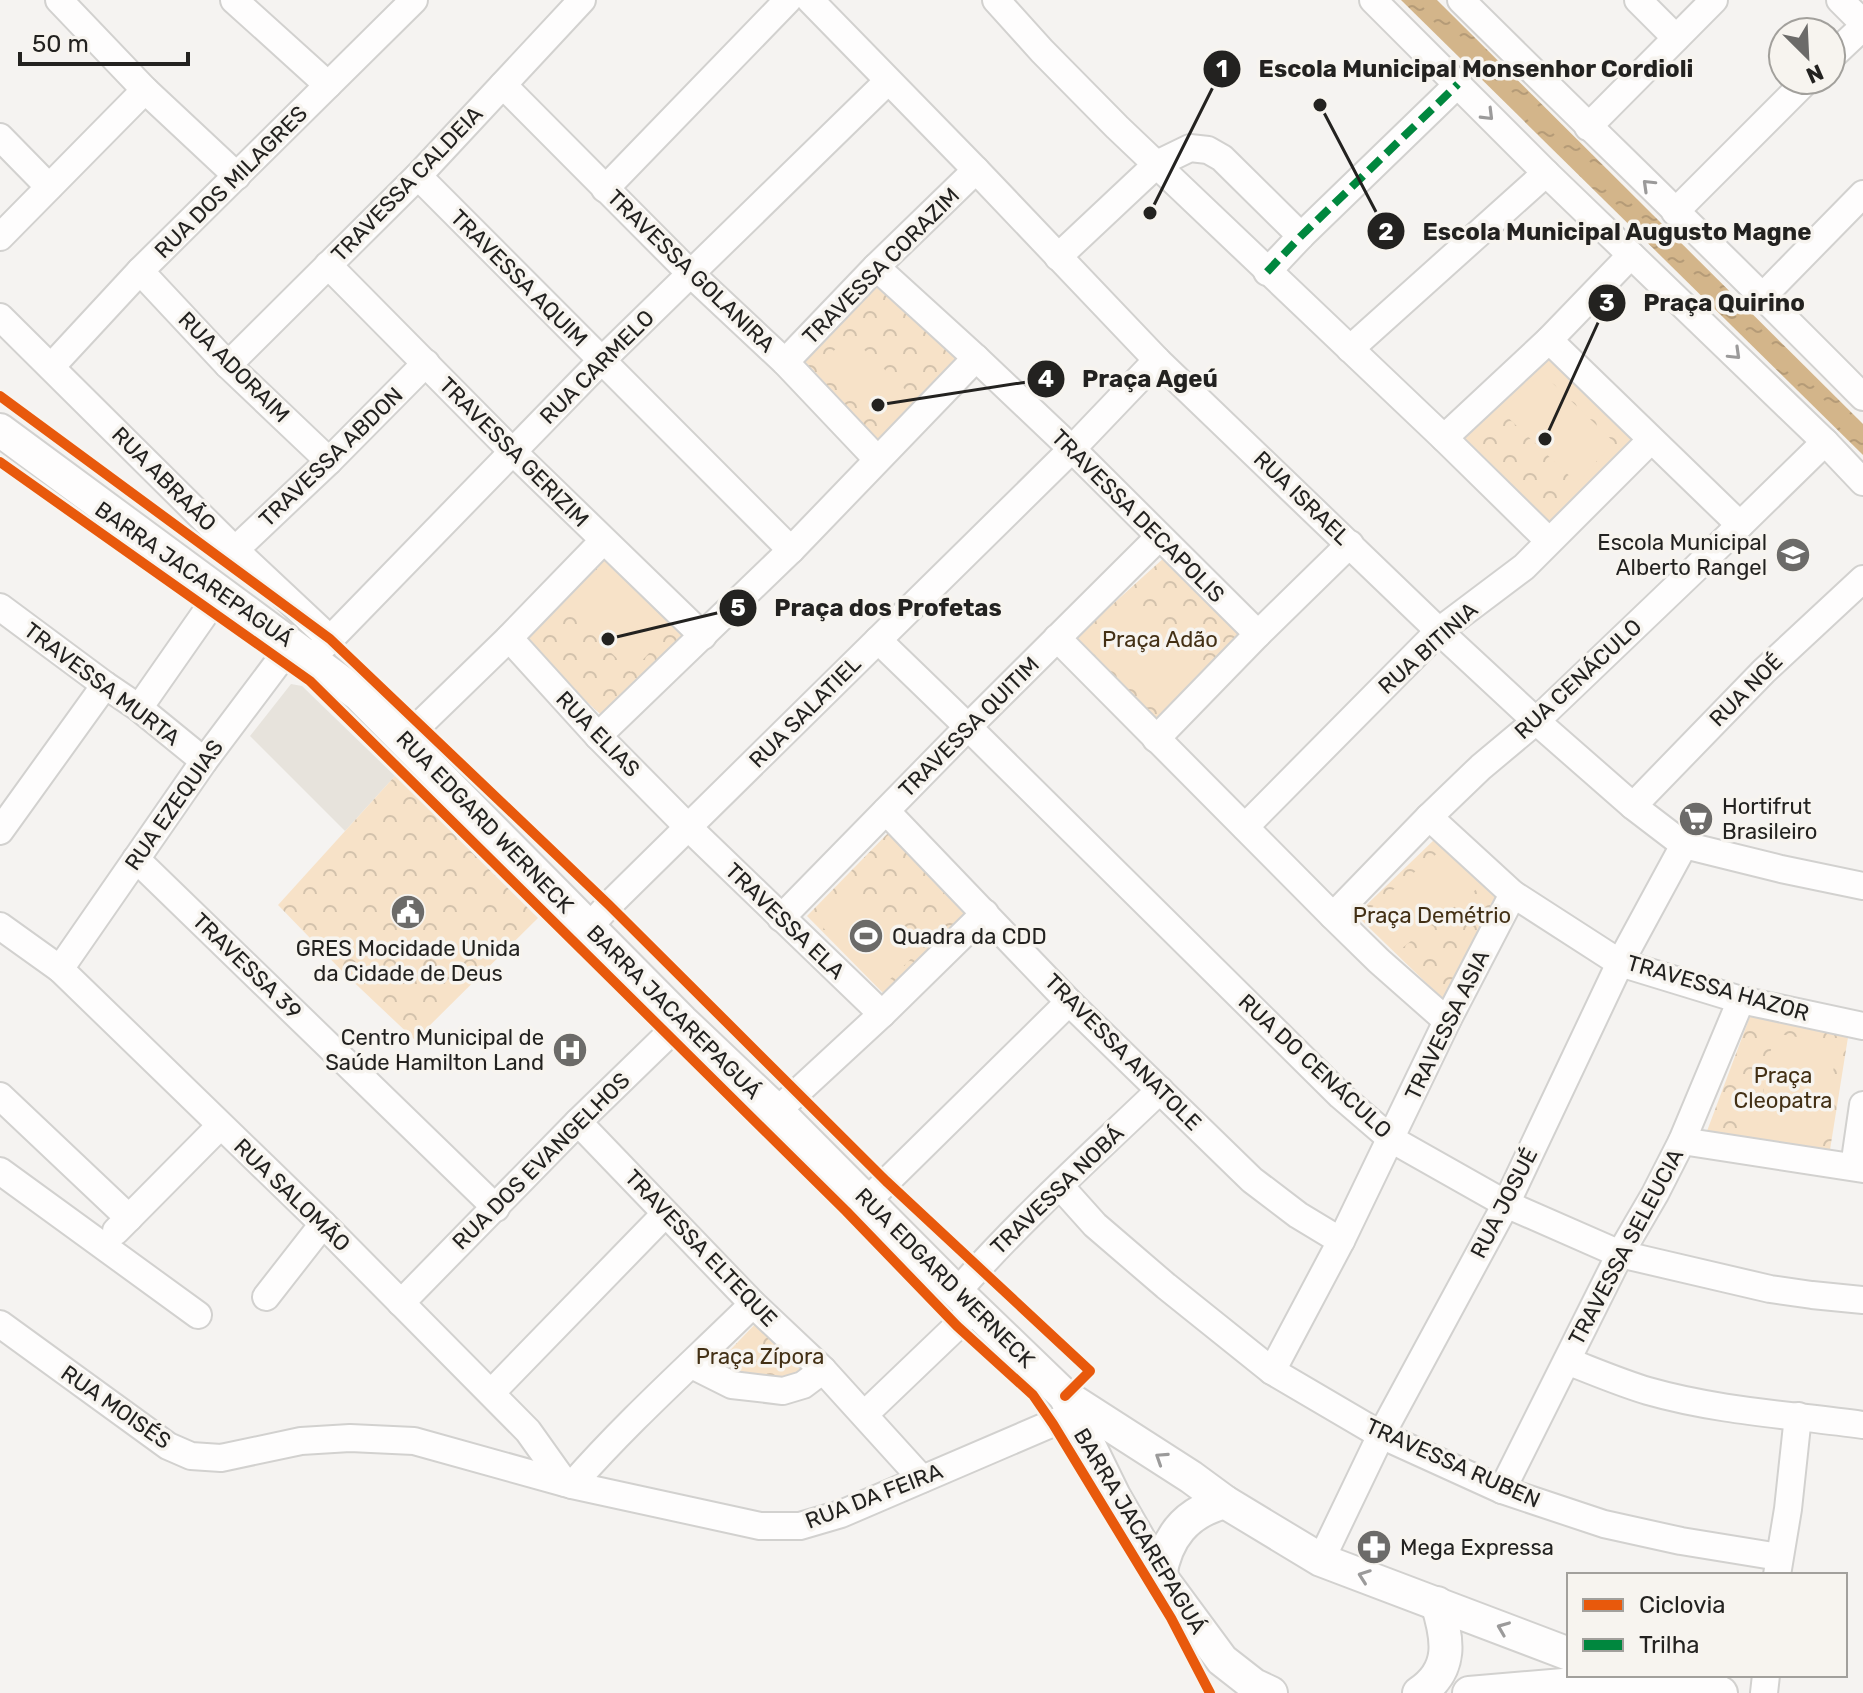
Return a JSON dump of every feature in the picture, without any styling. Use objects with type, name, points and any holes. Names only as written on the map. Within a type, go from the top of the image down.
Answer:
[{"type":"main road","name":"RUA EDGARD WERNECK","points":[[0,430],[220,592],[311,647],[588,928],[777,1111],[1070,1405]]},
{"type":"main road","points":[[1070,1405],[1321,1560],[1567,1653]]},
{"type":"main road","points":[[1070,1405],[1114,1496],[1160,1576],[1222,1660],[1254,1685],[1271,1693]]},
{"type":"main road","points":[[1160,1576],[1165,1552],[1184,1523],[1200,1511],[1225,1502]]},
{"type":"main road","points":[[1419,1693],[1430,1686],[1443,1665],[1446,1649],[1437,1603]]},
{"type":"main road","points":[[1469,1693],[1629,1682],[1721,1693]]},
{"type":"street","points":[[59,0],[145,90],[237,176]]},
{"type":"street","points":[[234,0],[328,85]]},
{"type":"street","name":"RUA DOS MILAGRES","points":[[51,367],[140,271],[414,0]]},
{"type":"street","name":"TRAVESSA CALDEIA","points":[[228,365],[418,176],[582,0]]},
{"type":"street","points":[[605,189],[788,0]]},
{"type":"street","name":"RUA ISRAEL","points":[[810,0],[1157,360],[1439,631],[1633,806],[1684,845],[1863,886]]},
{"type":"street","points":[[996,0],[1106,117],[1549,541]]},
{"type":"street","points":[[1373,0],[1863,482]]},
{"type":"street","points":[[1461,0],[1863,397]]},
{"type":"street","points":[[1638,0],[1676,38]]},
{"type":"street","points":[[1588,127],[1714,0]]},
{"type":"street","points":[[1840,0],[1863,25],[1847,41]]},
{"type":"street","name":"RUA CARMELO","points":[[311,647],[888,81]]},
{"type":"street","points":[[1267,272],[1458,84]]},
{"type":"street","name":"TRAVESSA GOLANIRA","points":[[503,85],[691,274],[785,362],[877,459]]},
{"type":"street","points":[[0,237],[145,90]]},
{"type":"street","points":[[1675,212],[1791,96]]},
{"type":"street","points":[[0,137],[49,187]]},
{"type":"street","points":[[1058,257],[1157,164],[1190,148],[1208,150],[1222,158],[1301,236]]},
{"type":"street","name":"TRAVESSA CORAZIM","points":[[785,362],[876,267],[976,170]]},
{"type":"street","points":[[1350,349],[1546,173]]},
{"type":"street","name":"TRAVESSA AQUIM","points":[[418,176],[791,550]]},
{"type":"street","points":[[1763,296],[1858,208]]},
{"type":"street","points":[[1444,438],[1549,340],[1631,255]]},
{"type":"street","name":"TRAVESSA GERIZIM","points":[[328,265],[512,451],[703,636]]},
{"type":"street","name":"TRAVESSA DECAPOLIS","points":[[876,267],[1072,449],[1258,634]]},
{"type":"street","name":"RUA ADORAIM","points":[[140,271],[228,365],[329,461]]},
{"type":"street","name":"RUA ABRAÃO","points":[[0,317],[235,550],[311,647]]},
{"type":"street","points":[[1549,340],[1740,525]]},
{"type":"street","points":[[598,736],[791,550],[976,358]]},
{"type":"street","name":"RUA SALATIEL","points":[[588,928],[1072,449],[1157,360]]},
{"type":"street","name":"TRAVESSA ABDON","points":[[235,550],[426,363]]},
{"type":"street","name":"RUA BITINIA","points":[[1245,827],[1439,631],[1524,567],[1651,440]]},
{"type":"street","name":"RUA CENÁCULO","points":[[1333,916],[1429,817],[1481,767],[1536,721],[1825,442]]},
{"type":"street","name":"TRAVESSA QUITIM","points":[[781,918],[1159,537]]},
{"type":"street","points":[[404,740],[603,541]]},
{"type":"street","points":[[1156,739],[1350,544]]},
{"type":"street","name":"RUA NOÉ","points":[[1633,806],[1764,671],[1863,579]]},
{"type":"street","points":[[139,708],[220,592]]},
{"type":"street","name":"TRAVESSA MURTA","points":[[5,620],[139,708],[204,761]]},
{"type":"street","name":"RUA ELIAS","points":[[509,638],[598,736],[689,828]]},
{"type":"street","points":[[1057,638],[1333,916],[1447,1021]]},
{"type":"street","name":"RUA DO CENÁCULO","points":[[878,640],[1341,1096],[1391,1139],[1506,1204],[1620,1254],[1770,1289],[1863,1300]]},
{"type":"street","name":"RUA EZEQUIAS","points":[[60,969],[204,761],[311,647]]},
{"type":"street","points":[[0,831],[105,685]]},
{"type":"street","name":"TRAVESSA ANATOLE","points":[[886,811],[1069,1002],[1252,1180],[1298,1215],[1341,1241]]},
{"type":"street","name":"TRAVESSA HAZOR","points":[[1429,817],[1513,894],[1620,963],[1741,1000],[1863,1026]]},
{"type":"street","name":"TRAVESSA ELA","points":[[689,828],[882,1014]]},
{"type":"street","name":"RUA JOSUÉ","points":[[1321,1560],[1381,1435],[1506,1204],[1620,963],[1684,845]]},
{"type":"street","name":"TRAVESSA 39","points":[[136,859],[496,1208]]},
{"type":"street","name":"TRAVESSA ASIA","points":[[1272,1371],[1341,1241],[1447,1021],[1513,894]]},
{"type":"street","points":[[777,1111],[985,913]]},
{"type":"street","name":"RUA SALOMÃO","points":[[0,926],[60,969],[323,1224],[528,1431],[568,1484]]},
{"type":"street","name":"TRAVESSA SELEUCIA","points":[[1502,1490],[1620,1254],[1682,1141],[1741,1000]]},
{"type":"street","points":[[867,1201],[1069,1002]]},
{"type":"street","name":"RUA DOS EVANGELHOS","points":[[401,1303],[682,1021]]},
{"type":"street","name":"TRAVESSA NOBÁ","points":[[865,1414],[957,1326],[978,1267],[1160,1090]]},
{"type":"street","points":[[0,1096],[129,1218]]},
{"type":"street","points":[[1682,1141],[1858,1168],[1863,1105]]},
{"type":"street","name":"TRAVESSA ELTEQUE","points":[[578,1122],[753,1304],[823,1370],[922,1479]]},
{"type":"street","points":[[102,1244],[220,1126]]},
{"type":"street","points":[[0,1171],[198,1315]]},
{"type":"street","name":"TRAVESSA RUBEN","points":[[1060,1186],[1095,1225],[1272,1371],[1381,1435],[1502,1490],[1604,1524],[1778,1566]]},
{"type":"street","points":[[491,1393],[665,1214]]},
{"type":"street","points":[[266,1297],[323,1224]]},
{"type":"street","points":[[568,1484],[753,1304]]},
{"type":"street","name":"RUA MOISÉS","points":[[0,1324],[168,1446],[191,1456],[221,1458],[301,1441],[350,1438],[414,1441],[568,1484]]},
{"type":"street","points":[[1567,1361],[1647,1391],[1702,1403],[1863,1425]]},
{"type":"street","points":[[692,1365],[732,1385],[783,1391],[803,1385],[823,1370]]},
{"type":"street","name":"RUA DA FEIRA","points":[[568,1484],[760,1526],[800,1526],[841,1514],[922,1479],[1070,1405]]},
{"type":"street","points":[[1778,1566],[1798,1416]]},
{"type":"street","points":[[1222,1660],[1237,1693]]},
{"type":"shaded area","points":[[291,684],[302,686],[395,776],[345,831],[250,736]]},
{"type":"green space","points":[[877,280],[962,363],[878,447],[795,361]]},
{"type":"green space","points":[[849,335],[914,398],[884,428],[819,366]]},
{"type":"green space","points":[[1541,349],[1641,443],[1549,535],[1449,435]]},
{"type":"green space","points":[[1541,372],[1614,442],[1577,483],[1502,412]]},
{"type":"green space","points":[[606,551],[693,634],[608,721],[523,644]]},
{"type":"green space","name":"Praça Adão","points":[[1165,557],[1244,637],[1161,724],[1074,639]]},
{"type":"green space","points":[[609,563],[675,626],[631,672],[565,608]]},
{"type":"green space","points":[[1122,600],[1205,677],[1167,716],[1085,640]]},
{"type":"green space","name":"GRES Mocidade Unida da Cidade de Deus","points":[[395,776],[538,918],[415,1040],[278,905]]},
{"type":"green space","points":[[893,828],[974,915],[886,996],[807,916]]},
{"type":"green space","name":"Praça Demétrio","points":[[1435,839],[1499,901],[1446,1002],[1356,915]]},
{"type":"green space","points":[[1440,851],[1478,888],[1401,949],[1365,913]]},
{"type":"green space","name":"Quadra da CDD","points":[[850,884],[917,953],[881,988],[814,918]]},
{"type":"green space","name":"Praça Cleopatra","points":[[1752,1011],[1849,1031],[1829,1156],[1707,1131]]},
{"type":"green space","points":[[1774,1033],[1838,1044],[1819,1150],[1755,1138]]},
{"type":"green space","name":"Praça Zípora","points":[[759,1320],[808,1371],[769,1384],[713,1368]]},
{"type":"water","points":[[1401,0],[1437,0],[1863,424],[1863,455]]},
{"type":"marked path","points":[[1267,272],[1458,84]]},
{"type":"cycle path","name":"BARRA JACAREPAGUÁ","points":[[0,396],[330,639],[609,905],[886,1181],[1090,1371],[1065,1396]]},
{"type":"cycle path","name":"BARRA JACAREPAGUÁ","points":[[0,462],[310,681],[846,1211],[957,1326],[1033,1395],[1171,1618],[1210,1693]]},
{"type":"place","name":"Escola Municipal Augusto Magne","points":[[1320,105]]},
{"type":"place","name":"Escola Municipal Monsenhor Cordioli","points":[[1150,213]]},
{"type":"place","name":"Praça Ageú","points":[[878,405]]},
{"type":"place","name":"Praça Quirino","points":[[1545,439]]},
{"type":"place","name":"Escola Municipal Alberto Rangel","points":[[1793,555]]},
{"type":"place","name":"Praça dos Profetas","points":[[608,639]]},
{"type":"place","name":"Hortifrut Brasileiro","points":[[1696,819]]},
{"type":"place","name":"GRES Mocidade Unida da Cidade de Deus","points":[[408,912]]},
{"type":"place","name":"Quadra da CDD","points":[[866,936]]},
{"type":"place","name":"Centro Municipal de Saúde Hamilton Land","points":[[570,1050]]},
{"type":"place","name":"Mega Expressa","points":[[1374,1547]]}]
